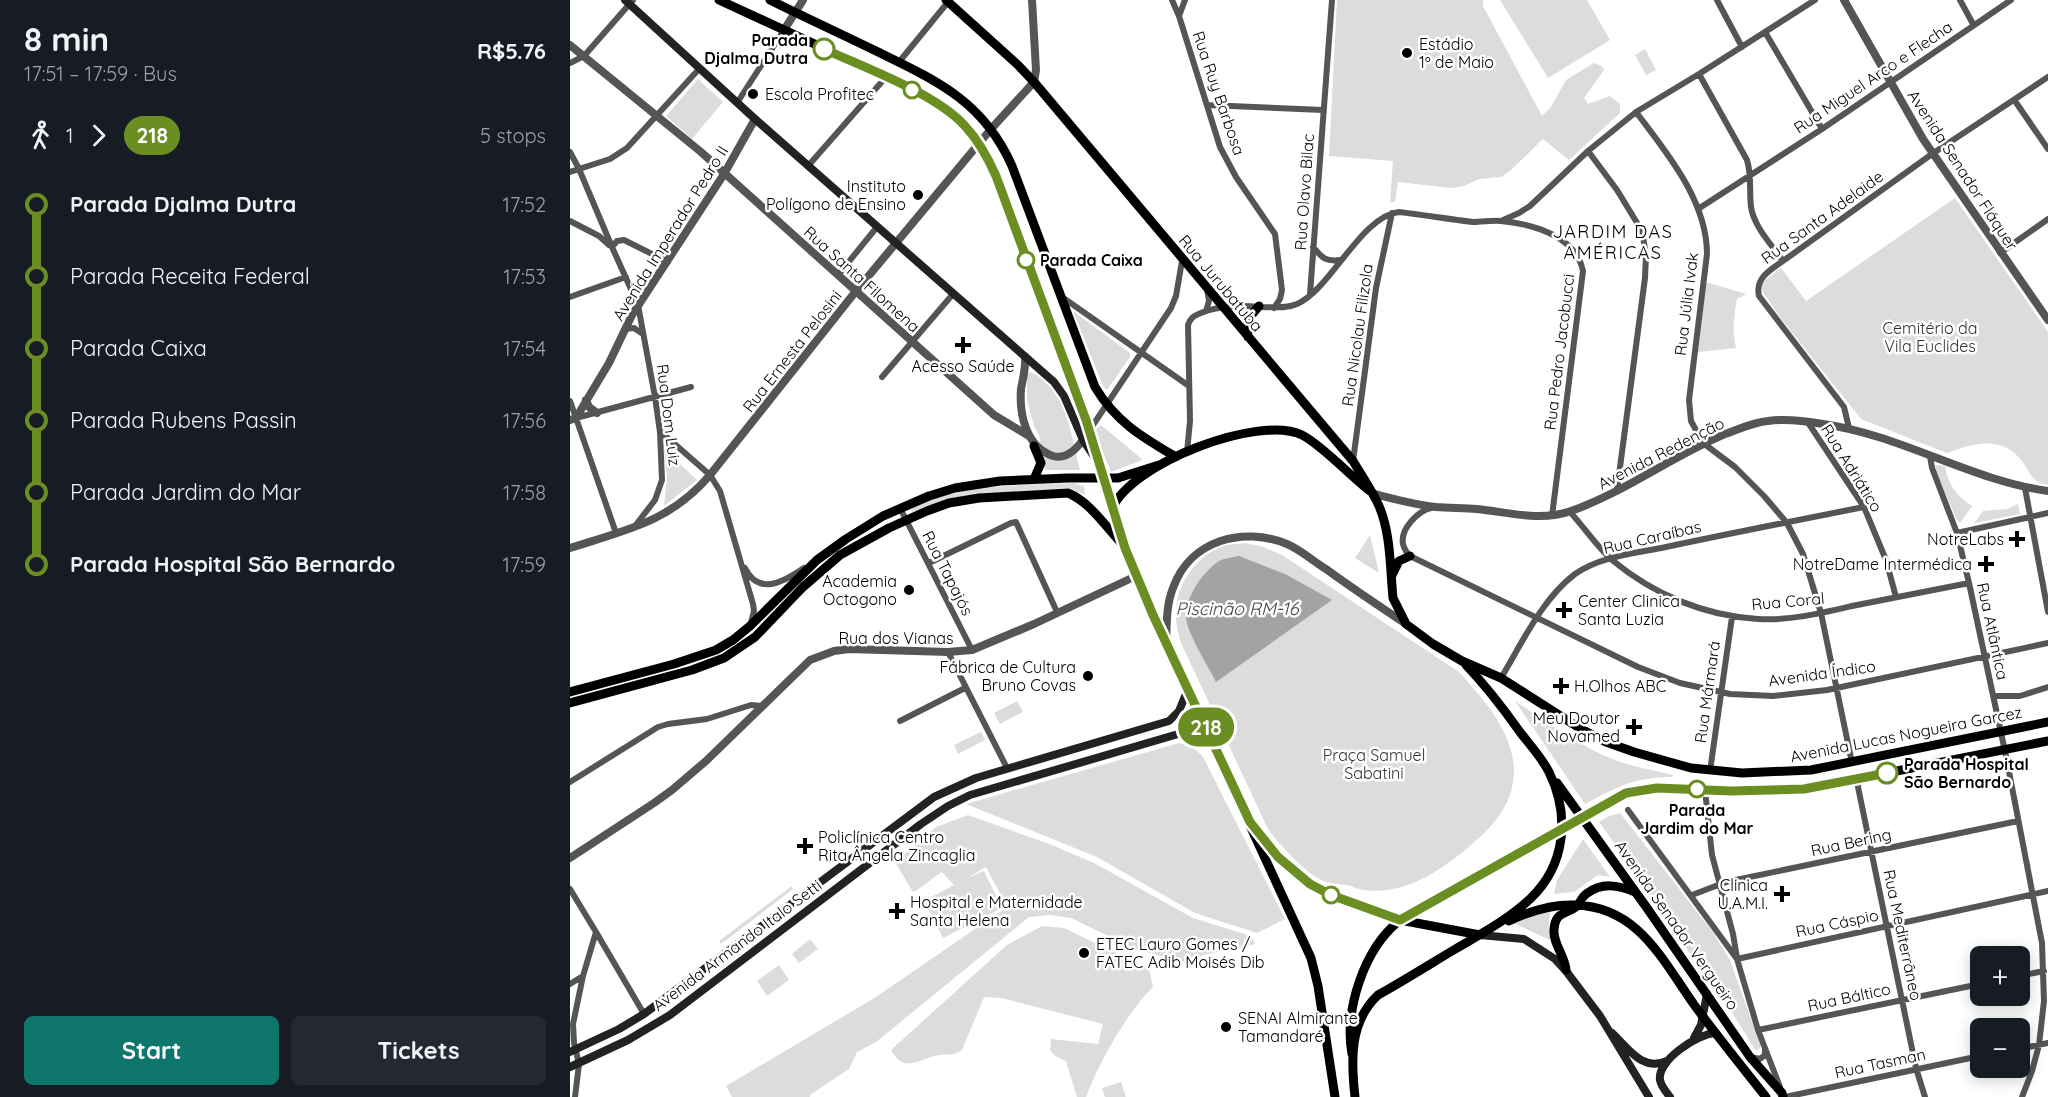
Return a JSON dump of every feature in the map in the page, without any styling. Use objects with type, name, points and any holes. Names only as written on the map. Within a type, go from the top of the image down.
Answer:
[{"type":"main road","points":[[719,0],[941,105],[964,124],[979,143],[996,176],[1136,576],[1250,822],[1259,848],[1307,948],[1316,973],[1335,1097]]},
{"type":"main road","points":[[770,0],[899,62],[952,91],[975,110],[1002,145],[1012,166],[1091,379],[1106,404],[1130,429],[1176,457]]},
{"type":"main road","points":[[629,1],[699,69],[1060,389],[1086,436]]},
{"type":"main road","name":"Rua Jurubatuba","points":[[947,1],[1034,82],[1182,261],[1353,461],[1380,508],[1386,534],[1393,598],[1406,624]]},
{"type":"main road","points":[[1249,339],[1248,319],[1259,306]]},
{"type":"main road","points":[[570,692],[704,655],[733,640],[818,560],[864,526],[928,496],[955,488],[1034,478],[1118,478],[1159,465],[1231,436],[1258,431],[1286,430],[1303,435],[1310,440],[1374,494]]},
{"type":"main road","points":[[1034,446],[1041,463],[1034,478]]},
{"type":"main road","points":[[1112,509],[1127,487],[1159,465]]},
{"type":"main road","points":[[570,703],[692,670],[724,658],[755,637],[803,587],[840,555],[906,520],[939,506],[979,498],[1063,492],[1078,498],[1125,548]]},
{"type":"main road","points":[[1391,577],[1396,564],[1402,558],[1410,556]]},
{"type":"main road","name":"Avenida Lucas Nogueira Garcez","points":[[1406,624],[1462,661],[1501,678],[1581,729],[1606,742],[1679,766],[1710,771],[1793,772],[1852,763],[2048,722]]},
{"type":"main road","points":[[1355,1097],[1352,1054],[1358,1024],[1370,1003],[1378,995],[1480,935],[1531,897],[1550,874],[1563,838],[1563,816],[1549,771],[1493,694],[1462,661]]},
{"type":"main road","points":[[573,1051],[644,1014],[948,789],[976,777],[1172,719],[1179,711],[1188,689]]},
{"type":"main road","name":"Avenida Armando Italo Setti","points":[[574,1066],[628,1040],[670,1015],[948,806],[970,795],[1021,779],[1185,732],[1198,734],[1213,744]]},
{"type":"main road","points":[[1069,766],[1066,760],[1068,757],[1096,748],[1103,741]]},
{"type":"main road","name":"Avenida Lucas Nogueira Garcez","points":[[1352,1054],[1349,1042],[1354,999],[1364,972],[1379,944],[1400,920],[1467,884],[1614,798],[1649,788],[1804,789],[2048,741]]},
{"type":"main road","points":[[1021,779],[1025,773],[1054,763],[1056,759],[1054,754]]},
{"type":"main road","name":"Avenida Senador Vergueiro","points":[[1549,771],[1750,1057],[1783,1096]]},
{"type":"main road","points":[[1250,822],[1278,857],[1310,884],[1331,895],[1400,920],[1480,935],[1524,939],[1539,947],[1566,970],[1609,1030],[1641,1061],[1652,1064],[1667,1061]]},
{"type":"main road","points":[[876,841],[877,848],[885,852]]},
{"type":"main road","points":[[855,857],[865,867]]},
{"type":"main road","points":[[1566,970],[1563,954],[1554,938],[1557,918],[1578,905],[1581,899],[1594,889],[1613,885],[1635,892]]},
{"type":"main road","points":[[1591,906],[1589,898],[1594,889]]},
{"type":"main road","name":"Avenida Senador Vergueiro","points":[[1480,935],[1524,914],[1564,904],[1591,906],[1618,915],[1644,935],[1715,1034],[1766,1097]]},
{"type":"main road","points":[[729,951],[732,961],[737,964]]},
{"type":"main road","points":[[1692,1041],[1700,1030],[1707,994]]},
{"type":"main road","points":[[670,995],[669,1000],[654,1013],[656,1017],[670,1015]]},
{"type":"main road","points":[[592,1058],[602,1048],[640,1027],[641,1023],[636,1019]]},
{"type":"main road","points":[[1609,1030],[1616,1046],[1649,1097]]},
{"type":"main road","points":[[1670,1097],[1660,1079],[1661,1070],[1667,1061],[1700,1036],[1715,1034]]},
{"type":"street","points":[[737,103],[802,0]]},
{"type":"street","points":[[1032,0],[1036,70],[1034,82]]},
{"type":"street","name":"Rua Ruy Barbosa","points":[[1172,0],[1220,147],[1275,234],[1282,290],[1292,306]]},
{"type":"street","points":[[1179,16],[1185,0]]},
{"type":"street","name":"Rua Olavo Bilac","points":[[1310,295],[1332,0]]},
{"type":"street","points":[[1717,0],[1742,47]]},
{"type":"street","points":[[1500,221],[1530,206],[1588,151],[1636,112],[1815,0]]},
{"type":"street","name":"Avenida Senador Fláquer","points":[[1844,0],[1932,154],[2048,320]]},
{"type":"street","points":[[1959,0],[1973,24]]},
{"type":"street","name":"Rua Miguel Arco e Flecha","points":[[1698,209],[1822,129],[2011,0]]},
{"type":"street","points":[[570,63],[584,56],[629,1]]},
{"type":"street","points":[[899,62],[947,1]]},
{"type":"street","points":[[1765,32],[1822,129]]},
{"type":"street","name":"Rua Santa Filomena","points":[[570,45],[658,116],[994,415],[1029,436]]},
{"type":"street","points":[[570,172],[621,153],[658,116],[699,69]]},
{"type":"street","points":[[1700,74],[1747,160],[1751,175],[1750,201],[1753,214],[1783,261]]},
{"type":"street","points":[[808,166],[886,77]]},
{"type":"street","name":"Rua Santa Adelaide","points":[[1849,428],[1844,406],[1759,296],[1758,283],[1763,276],[1783,261],[1932,154],[2048,77]]},
{"type":"street","name":"Rua Ernesta Pelosini","points":[[570,548],[635,526],[672,510],[697,490],[856,291],[979,143],[1034,82]]},
{"type":"street","points":[[2015,101],[2048,149]]},
{"type":"street","points":[[1207,105],[1323,110]]},
{"type":"street","name":"Rua Júlia Ivak","points":[[1636,112],[1684,182],[1698,209],[1705,232],[1707,254],[1689,400],[1691,421],[1703,443]]},
{"type":"street","name":"Avenida Imperador Pedro II","points":[[573,419],[609,363],[638,305],[724,174],[755,119]]},
{"type":"street","points":[[1588,151],[1638,223],[1645,246],[1645,278],[1617,490]]},
{"type":"street","name":"Rua Dom Luiz","points":[[570,152],[638,305],[655,397],[663,473],[655,500],[635,526]]},
{"type":"street","points":[[1187,452],[1190,421],[1188,325],[1193,317],[1222,306],[1274,308],[1292,306],[1310,295],[1369,229],[1392,213]]},
{"type":"street","name":"Rua Pedro Jacobucci","points":[[1392,213],[1473,222],[1500,221],[1523,225],[1554,235],[1568,243],[1578,254],[1584,271],[1552,516]]},
{"type":"street","name":"Rua Nicolau Filizola","points":[[1353,461],[1376,288],[1392,213]]},
{"type":"street","points":[[1519,213],[1523,225]]},
{"type":"street","points":[[2000,253],[2048,219]]},
{"type":"street","points":[[570,221],[599,236],[612,248],[617,241],[624,240],[668,262]]},
{"type":"street","points":[[838,275],[877,227]]},
{"type":"street","points":[[1313,247],[1327,261],[1341,260]]},
{"type":"street","points":[[1025,357],[1021,401],[1029,436],[1034,446],[1048,454],[1060,457],[1072,452],[1086,436],[1173,305],[1182,261]]},
{"type":"street","points":[[570,297],[626,277]]},
{"type":"street","points":[[1206,311],[1209,301],[1207,289]]},
{"type":"street","points":[[1274,308],[1280,299],[1282,290]]},
{"type":"street","points":[[882,376],[953,294]]},
{"type":"street","points":[[1059,295],[1189,386]]},
{"type":"street","points":[[625,328],[634,328],[644,335]]},
{"type":"street","points":[[573,419],[691,387]]},
{"type":"street","points":[[586,400],[589,407],[597,412]]},
{"type":"street","points":[[570,401],[573,419],[616,533]]},
{"type":"street","name":"Avenida Redenção","points":[[1374,494],[1434,507],[1476,509],[1528,516],[1552,516],[1570,512],[1617,490],[1703,443],[1745,426],[1769,420],[1807,421],[1849,428],[2025,488],[2048,491]]},
{"type":"street","name":"Rua Adriático","points":[[1807,421],[1864,507],[1886,560],[1896,597]]},
{"type":"street","points":[[660,432],[710,475],[722,497],[754,610],[750,626]]},
{"type":"street","points":[[1703,443],[1751,482],[1787,523],[1803,554],[1821,613],[1852,763]]},
{"type":"street","name":"Rua Atlântica","points":[[1930,456],[1932,468],[1957,533],[1969,583],[2042,943],[2044,1001],[2039,1045],[2022,1097]]},
{"type":"street","points":[[2025,488],[2048,612]]},
{"type":"street","points":[[1410,556],[1403,545],[1406,530],[1420,511],[1434,507]]},
{"type":"street","name":"Rua Caraíbas","points":[[1501,678],[1538,618],[1562,585],[1590,565],[1864,507]]},
{"type":"street","name":"Rua Tapajós","points":[[900,508],[972,650]]},
{"type":"street","name":"Rua Coral","points":[[1570,512],[1611,559],[1643,582],[1670,597],[1732,617],[1760,619],[1821,613],[1969,583]]},
{"type":"street","points":[[1957,533],[2048,513]]},
{"type":"street","points":[[928,563],[1016,522],[1057,612]]},
{"type":"street","name":"Avenida Lucas Nogueira Garcez","points":[[1166,642],[1168,608],[1173,587],[1183,568],[1198,553],[1216,542],[1239,536],[1269,538],[1290,545],[1406,624]]},
{"type":"street","name":"Avenida Índico","points":[[1410,556],[1638,667],[1680,683],[1721,692],[1773,696],[1836,688],[2048,643]]},
{"type":"street","points":[[741,561],[750,578],[764,585],[782,581],[818,560]]},
{"type":"street","name":"Rua dos Vianas","points":[[570,858],[672,790],[706,761],[810,660],[834,651],[849,649],[948,652],[972,650],[1136,576]]},
{"type":"street","name":"Rua Mármará","points":[[1710,771],[1732,617]]},
{"type":"street","points":[[948,652],[1006,768]]},
{"type":"street","points":[[1993,696],[2020,696],[2048,687]]},
{"type":"street","points":[[900,721],[965,688]]},
{"type":"street","points":[[570,782],[658,727],[707,719],[751,705],[762,706]]},
{"type":"street","name":"Rua Mediterrâneo","points":[[1859,779],[1858,787],[1870,851],[1916,1068],[1925,1097]]},
{"type":"street","points":[[1705,790],[1712,855],[1737,959]]},
{"type":"street","name":"Avenida Senador Vergueiro","points":[[1628,810],[1737,959],[1758,1030],[1783,1096]]},
{"type":"street","name":"Rua Bering","points":[[1692,895],[1719,884],[2018,821]]},
{"type":"street","points":[[570,888],[644,1014]]},
{"type":"street","name":"Rua Cáspio","points":[[1737,959],[2048,891]]},
{"type":"street","points":[[575,1097],[571,1028],[596,932]]},
{"type":"street","points":[[1726,946],[1732,947],[1734,941]]},
{"type":"street","points":[[2030,974],[2044,971]]},
{"type":"street","points":[[570,984],[583,976]]},
{"type":"street","name":"Rua Báltico","points":[[1758,1030],[1970,986]]},
{"type":"street","points":[[2030,1047],[2048,1043]]},
{"type":"street","points":[[1750,1057],[1760,1059],[1765,1055],[1765,1048]]},
{"type":"street","name":"Rua Tasman","points":[[1783,1096],[1970,1058]]},
{"type":"green space","points":[[1337,0],[1483,0],[1483,6],[1542,116],[1551,107],[1566,80],[1594,63],[1602,66],[1604,70],[1584,98],[1588,104],[1610,96],[1620,104],[1620,113],[1569,160],[1543,139],[1501,177],[1479,179],[1464,186],[1451,188],[1398,182],[1395,202],[1390,202],[1393,161],[1329,156]]},
{"type":"green space","points":[[1500,0],[1587,0],[1610,40],[1548,78]]},
{"type":"green space","points":[[1645,49],[1656,70],[1646,75],[1635,55]]},
{"type":"green space","points":[[698,79],[723,102],[692,139],[666,116]]},
{"type":"green space","name":"Cemitério da Vila Euclides","points":[[1955,198],[2048,332],[2048,485],[2036,481],[2024,464],[2008,448],[1989,443],[1968,446],[1947,453],[1861,419],[1782,320],[1763,292],[1764,281],[1781,268],[1806,301]]},
{"type":"green space","points":[[1706,282],[1746,294],[1737,299],[1734,324],[1736,348],[1698,352]]},
{"type":"green space","points":[[1073,311],[1130,353],[1130,357],[1107,390],[1103,386]]},
{"type":"green space","points":[[1031,372],[1053,390],[1060,402],[1070,428],[1080,470],[1045,470],[1039,435],[1034,426],[1027,400],[1027,374]]},
{"type":"green space","points":[[1101,425],[1143,460],[1111,472],[1094,431]]},
{"type":"green space","points":[[664,449],[697,480],[664,506],[667,478]]},
{"type":"green space","points":[[1935,465],[1945,466],[1948,479],[1954,489],[1972,506],[1960,523],[1936,472]]},
{"type":"green space","points":[[1074,483],[1084,486],[1085,495],[1069,488],[970,495],[945,500],[912,512],[911,507],[971,490]]},
{"type":"green space","points":[[2018,504],[2020,514],[1974,523],[1983,511],[2007,509]]},
{"type":"green space","points":[[1370,535],[1379,573],[1355,558]]},
{"type":"green space","name":"Praça Samuel Sabatini","points":[[1245,543],[1282,555],[1459,672],[1495,716],[1512,756],[1514,770],[1510,793],[1501,813],[1479,838],[1435,872],[1408,885],[1379,891],[1362,890],[1327,882],[1317,878],[1302,866],[1268,829],[1181,643],[1176,618],[1180,589],[1191,570],[1216,549],[1226,545]]},
{"type":"green space","points":[[1017,701],[1023,712],[1000,724],[994,713]]},
{"type":"green space","points":[[1515,701],[1588,748],[1629,765],[1673,775],[1673,777],[1659,777],[1627,784],[1585,804]]},
{"type":"green space","points":[[981,732],[985,740],[958,754],[954,745]]},
{"type":"green space","points":[[1179,743],[1193,747],[1203,757],[1285,919],[1257,933],[1195,913],[1097,857],[966,804]]},
{"type":"green space","points":[[1620,813],[1712,931],[1730,960],[1761,1047],[1756,1051],[1728,1006],[1599,822]]},
{"type":"green space","points":[[968,815],[1052,845],[1094,863],[1193,918],[1251,936],[1255,944],[1183,962],[1135,949],[1071,918],[1050,915],[1029,917],[876,1042],[857,1052],[849,1069],[810,1097],[732,1097],[726,1086],[876,997],[1007,907],[986,867],[966,879],[984,871],[1002,908],[943,938],[924,901],[954,885],[942,872],[913,892],[895,862],[936,827]]},
{"type":"green space","points":[[1583,839],[1610,877],[1598,875],[1574,892],[1554,894],[1557,880]]},
{"type":"green space","points":[[792,886],[793,889],[721,944],[719,941]]},
{"type":"green space","points":[[1551,909],[1550,940],[1513,923]]},
{"type":"green space","points":[[1042,926],[1064,928],[1149,969],[1153,987],[1133,1011],[1115,1039],[1086,1097],[1077,1097],[1066,1061],[1055,1056],[1050,1050],[1051,1039],[1098,1044],[1103,1024],[1001,998],[984,997],[962,1050],[959,1052],[934,1056],[910,1064],[896,1057],[891,1050],[1007,945]]},
{"type":"green space","points":[[810,939],[818,949],[799,963],[792,954]]},
{"type":"green space","points":[[779,965],[789,980],[767,996],[757,981]]},
{"type":"green space","points":[[1121,1082],[1126,1097],[1105,1097],[1102,1088]]},
{"type":"water","name":"Piscinão RM-16","points":[[1239,556],[1285,574],[1332,600],[1216,682],[1189,629],[1187,606],[1195,587],[1207,571],[1221,560]]},
{"type":"bus line","name":"218","points":[[824,49],[941,105],[964,124],[982,147],[996,176],[1086,420],[1125,548],[1153,615],[1250,822],[1278,857],[1310,884],[1331,895],[1400,920],[1626,793],[1649,788],[1731,791],[1804,789],[1887,773]]},
{"type":"place","name":"Parada Djalma Dutra","points":[[824,49]]},
{"type":"place","name":"Estádio 1º de Maio","points":[[1407,53]]},
{"type":"place","name":"Escola Profitec","points":[[753,94]]},
{"type":"place","name":"Instituto Polígono de Ensino","points":[[918,195]]},
{"type":"place","name":"Parada Caixa","points":[[1026,260]]},
{"type":"place","name":"Acesso Saúde","points":[[963,345]]},
{"type":"place","name":"NotreLabs","points":[[2017,539]]},
{"type":"place","name":"NotreDame Intermédica","points":[[1986,564]]},
{"type":"place","name":"Academia Octogono","points":[[909,590]]},
{"type":"place","name":"Center Clinica Santa Luzia","points":[[1564,610]]},
{"type":"place","name":"Fábrica de Cultura Bruno Covas","points":[[1088,676]]},
{"type":"place","name":"H.Olhos ABC","points":[[1561,686]]},
{"type":"place","name":"Meu Doutor Novamed","points":[[1634,727]]},
{"type":"place","name":"Parada Hospital São Bernardo","points":[[1887,773]]},
{"type":"place","name":"Parada Jardim do Mar","points":[[1697,789]]},
{"type":"place","name":"Policlínica Centro Rita Ângela Zincaglia","points":[[805,846]]},
{"type":"place","name":"Clinica U.A.M.I.","points":[[1782,894]]},
{"type":"place","name":"Hospital e Maternidade Santa Helena","points":[[897,911]]},
{"type":"place","name":"ETEC Lauro Gomes / FATEC Adib Moisés Dib","points":[[1084,953]]},
{"type":"place","name":"SENAI Almirante Tamandaré","points":[[1226,1027]]},
{"type":"district","name":"JARDIM DAS AMÉRICAS","points":[[1613,242]]}]
